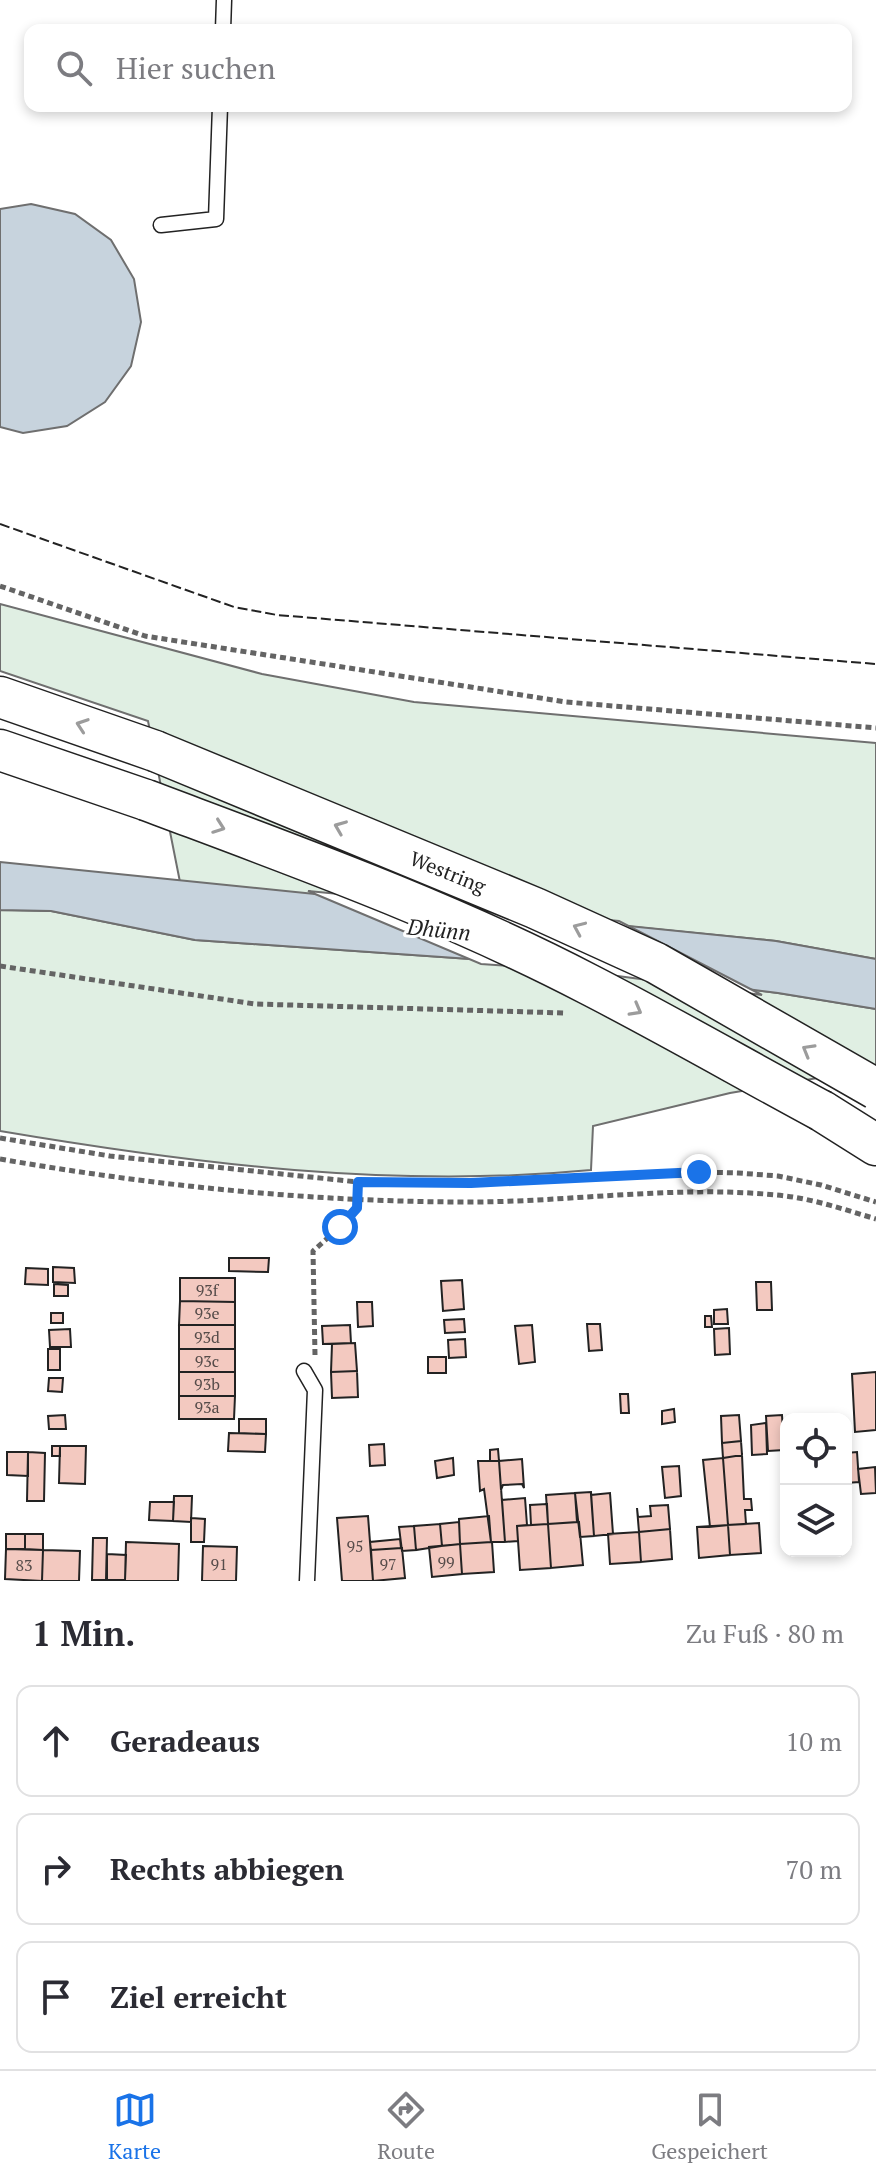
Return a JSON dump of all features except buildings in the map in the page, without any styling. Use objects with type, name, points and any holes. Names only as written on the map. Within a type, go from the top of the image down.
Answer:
[{"type":"main road","name":"Westring","points":[[0,697],[155,751],[535,908],[656,963],[876,1089]]},
{"type":"main road","points":[[0,750],[146,800],[327,868],[462,925],[586,983],[822,1111],[876,1145]]},
{"type":"lane","points":[[223,24],[224,0]]},
{"type":"lane","points":[[161,225],[216,219],[220,112]]},
{"type":"lane","points":[[304,1371],[315,1390],[307,1581]]},
{"type":"path","points":[[0,586],[145,636],[566,702],[876,728]]},
{"type":"path","points":[[0,966],[255,1004],[579,1015]]},
{"type":"path","points":[[0,1138],[110,1156],[358,1182],[471,1183],[699,1172],[738,1173],[778,1176],[821,1185],[876,1202]]},
{"type":"path","points":[[0,1159],[107,1178],[358,1201],[472,1202],[737,1193],[777,1195],[818,1202],[876,1219]]},
{"type":"path","points":[[315,1390],[313,1251],[357,1208],[358,1182]]},
{"type":"green space","points":[[0,604],[262,674],[414,702],[876,743],[876,959],[776,941],[180,882],[148,721],[0,671]]},
{"type":"green space","points":[[0,910],[51,911],[195,940],[572,966],[876,1009],[876,1068],[730,1093],[593,1126],[591,1170],[443,1177],[368,1175],[220,1163],[0,1131]]},
{"type":"water","points":[[31,204],[75,214],[111,240],[134,279],[141,322],[131,366],[105,402],[67,426],[23,433],[0,427],[0,209]]},
{"type":"water","name":"Dhünn","points":[[0,862],[776,941],[876,959],[876,1009],[572,966],[195,940],[51,911],[0,910]]},
{"type":"pier","points":[[308,891],[619,921],[762,995],[572,970],[481,964]]},
{"type":"fence","points":[[0,524],[234,607],[277,615],[876,664]]},
{"type":"route","points":[[340,1227],[357,1208],[358,1182],[471,1183],[699,1172]]}]
